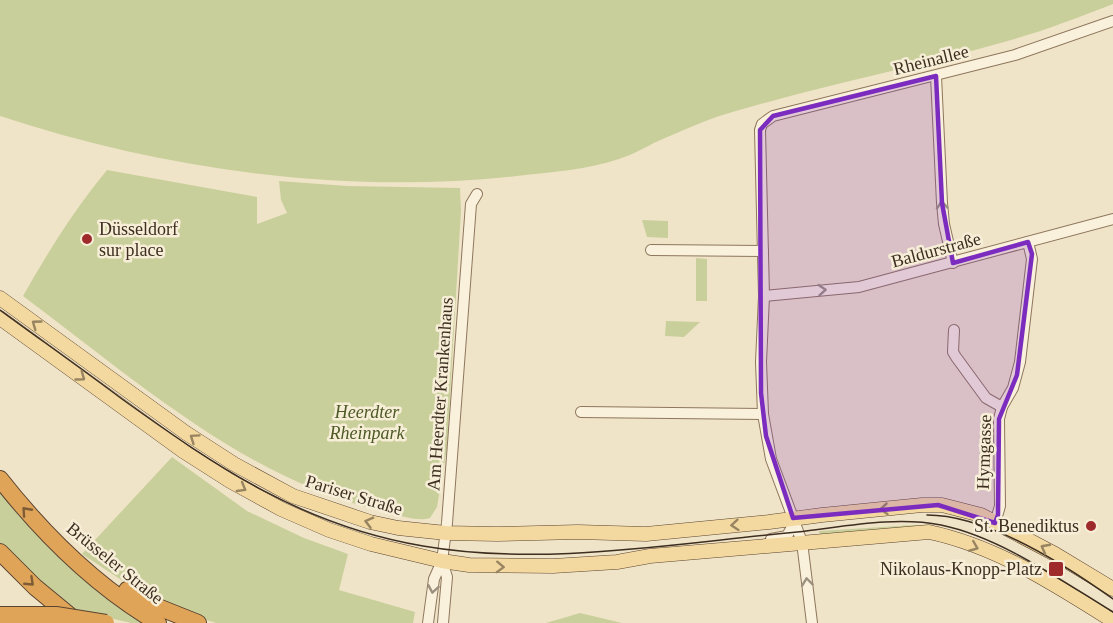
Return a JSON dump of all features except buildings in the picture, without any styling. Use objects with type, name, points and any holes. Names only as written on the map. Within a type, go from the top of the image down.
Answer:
[{"type":"highway","name":"Brüsseler Straße","points":[[0,479],[22,507],[78,564],[159,623]]},
{"type":"highway","points":[[54,541],[118,585],[158,607],[198,623]]},
{"type":"highway","points":[[0,552],[35,587],[79,623]]},
{"type":"highway","points":[[0,615],[56,615],[106,623]]},
{"type":"main road","name":"Pariser Straße","points":[[0,298],[186,433],[266,482],[321,507],[370,522],[398,528],[446,533],[646,534],[793,518]]},
{"type":"main road","name":"Pariser Straße","points":[[0,318],[183,450],[253,494],[329,530],[371,544],[442,561],[495,567],[617,562],[650,556],[802,542]]},
{"type":"main road","points":[[793,518],[938,505],[963,509],[995,522],[1112,585]]},
{"type":"main road","points":[[802,542],[919,531],[938,534],[1032,572],[1113,621]]},
{"type":"street","name":"Rheinallee","points":[[764,250],[760,130],[762,124],[773,116],[1043,47],[1113,21]]},
{"type":"street","points":[[936,76],[942,203],[944,224],[953,263]]},
{"type":"street","name":"Am Heerdter Krankenhaus","points":[[442,561],[471,204],[477,194]]},
{"type":"street","name":"Baldurstraße","points":[[764,296],[859,287],[1113,219]]},
{"type":"street","points":[[1002,407],[1013,388],[1020,362],[1032,259],[1028,242]]},
{"type":"street","points":[[651,250],[764,250],[761,372],[763,414],[771,459],[802,542],[812,623]]},
{"type":"street","name":"Hymgasse","points":[[954,330],[953,352],[956,357],[986,398],[1002,407],[998,435],[1000,506],[995,522]]},
{"type":"street","points":[[581,412],[763,414]]},
{"type":"street","name":"Pariser Straße","points":[[757,546],[768,540],[787,536],[792,527],[793,518]]},
{"type":"street","points":[[428,623],[434,579],[442,561]]},
{"type":"street","points":[[442,561],[447,578],[443,623]]},
{"type":"highlighted area","points":[[936,76],[942,203],[953,263],[1028,242],[1032,254],[1017,375],[999,419],[998,515],[995,523],[938,505],[793,518],[766,436],[761,393],[760,130],[773,116]]},
{"type":"green space","points":[[0,0],[1113,0],[1113,4],[1004,42],[726,114],[686,129],[629,156],[607,163],[517,176],[452,181],[387,182],[321,180],[190,164],[62,135],[0,116]]},
{"type":"green space","name":"Heerdter Rheinpark","points":[[107,170],[257,197],[257,224],[287,213],[281,200],[279,181],[347,186],[460,188],[461,211],[447,447],[437,507],[430,518],[408,518],[336,497],[287,477],[240,452],[194,424],[23,296],[83,200]]},
{"type":"green space","points":[[642,220],[668,221],[668,238],[647,237]]},
{"type":"green space","points":[[696,258],[707,259],[707,301],[696,301]]},
{"type":"green space","points":[[666,321],[700,322],[684,337],[665,336]]},
{"type":"green space","points":[[172,457],[247,511],[304,538],[348,554],[339,590],[415,612],[413,623],[216,623],[178,611],[138,591],[82,554]]},
{"type":"green space","points":[[0,492],[20,517],[73,569],[144,623],[131,623],[67,608],[0,544]]},
{"type":"green space","points":[[923,526],[820,536],[819,531]]},
{"type":"green space","points":[[923,526],[941,528],[964,534],[963,538]]},
{"type":"green space","points":[[580,613],[622,623],[546,623]]},
{"type":"tram line","points":[[0,310],[158,424],[228,471],[301,509],[380,537],[469,552],[562,554],[657,547],[869,523],[923,523],[941,525],[986,539],[1030,561],[1113,612]]},
{"type":"tram line","points":[[927,515],[950,517],[1000,532],[1049,557],[1113,599]]},
{"type":"place","name":"Düsseldorf sur place","points":[[87,239]]},
{"type":"place","name":"St. Benediktus","points":[[1091,526]]},
{"type":"place","name":"Nikolaus-Knopp-Platz","points":[[1056,569]]}]
